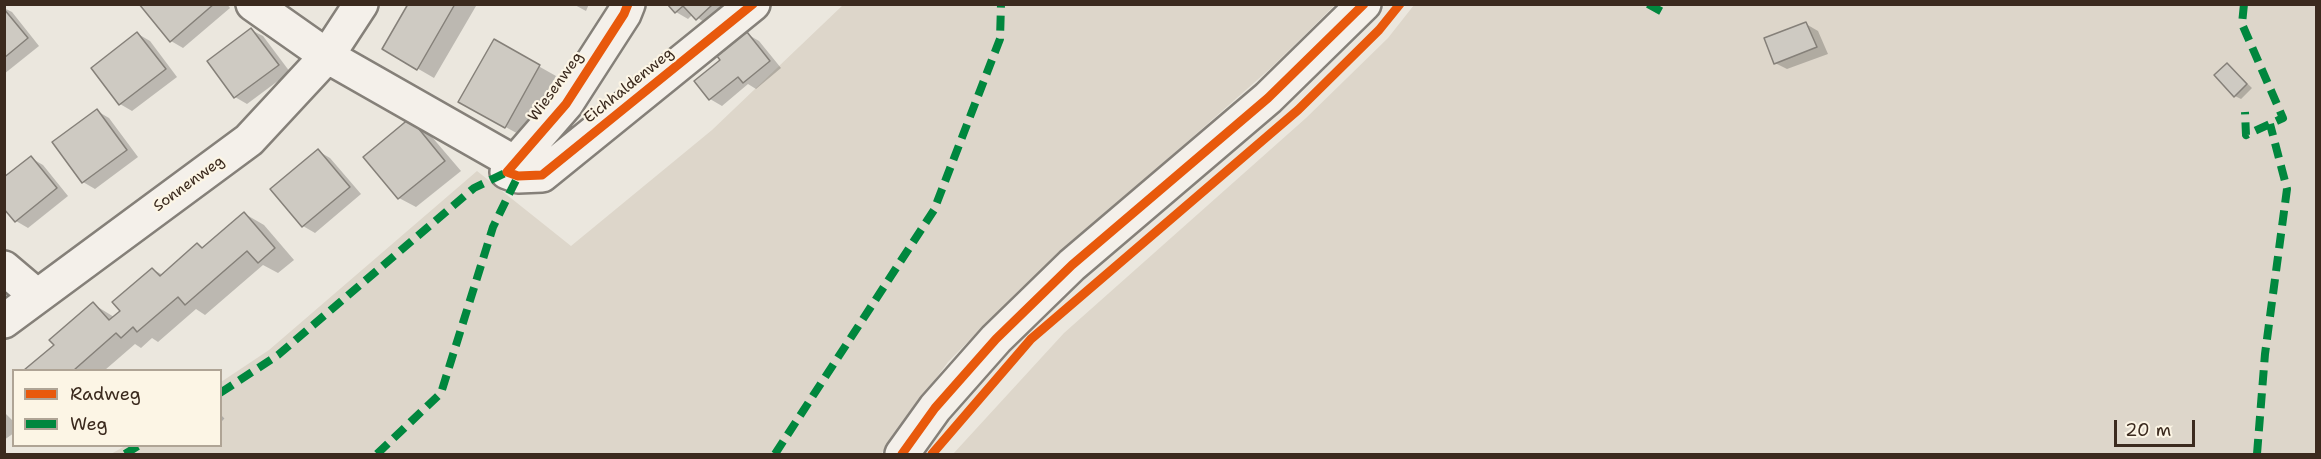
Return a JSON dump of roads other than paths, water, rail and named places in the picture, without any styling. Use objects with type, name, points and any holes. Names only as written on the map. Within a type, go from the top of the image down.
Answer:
[{"type":"street","points":[[253,4],[327,56],[517,170]]},
{"type":"street","name":"Sonnenweg","points":[[4,321],[249,140],[327,56],[361,4]]},
{"type":"street","name":"Wiesenweg","points":[[517,170],[566,104],[624,14],[628,4]]},
{"type":"street","name":"Eichhaldenweg","points":[[517,170],[542,175],[753,4]]},
{"type":"street","points":[[902,454],[934,408],[996,339],[1072,265],[1268,98],[1364,4]]},
{"type":"street","points":[[4,268],[37,296]]}]
